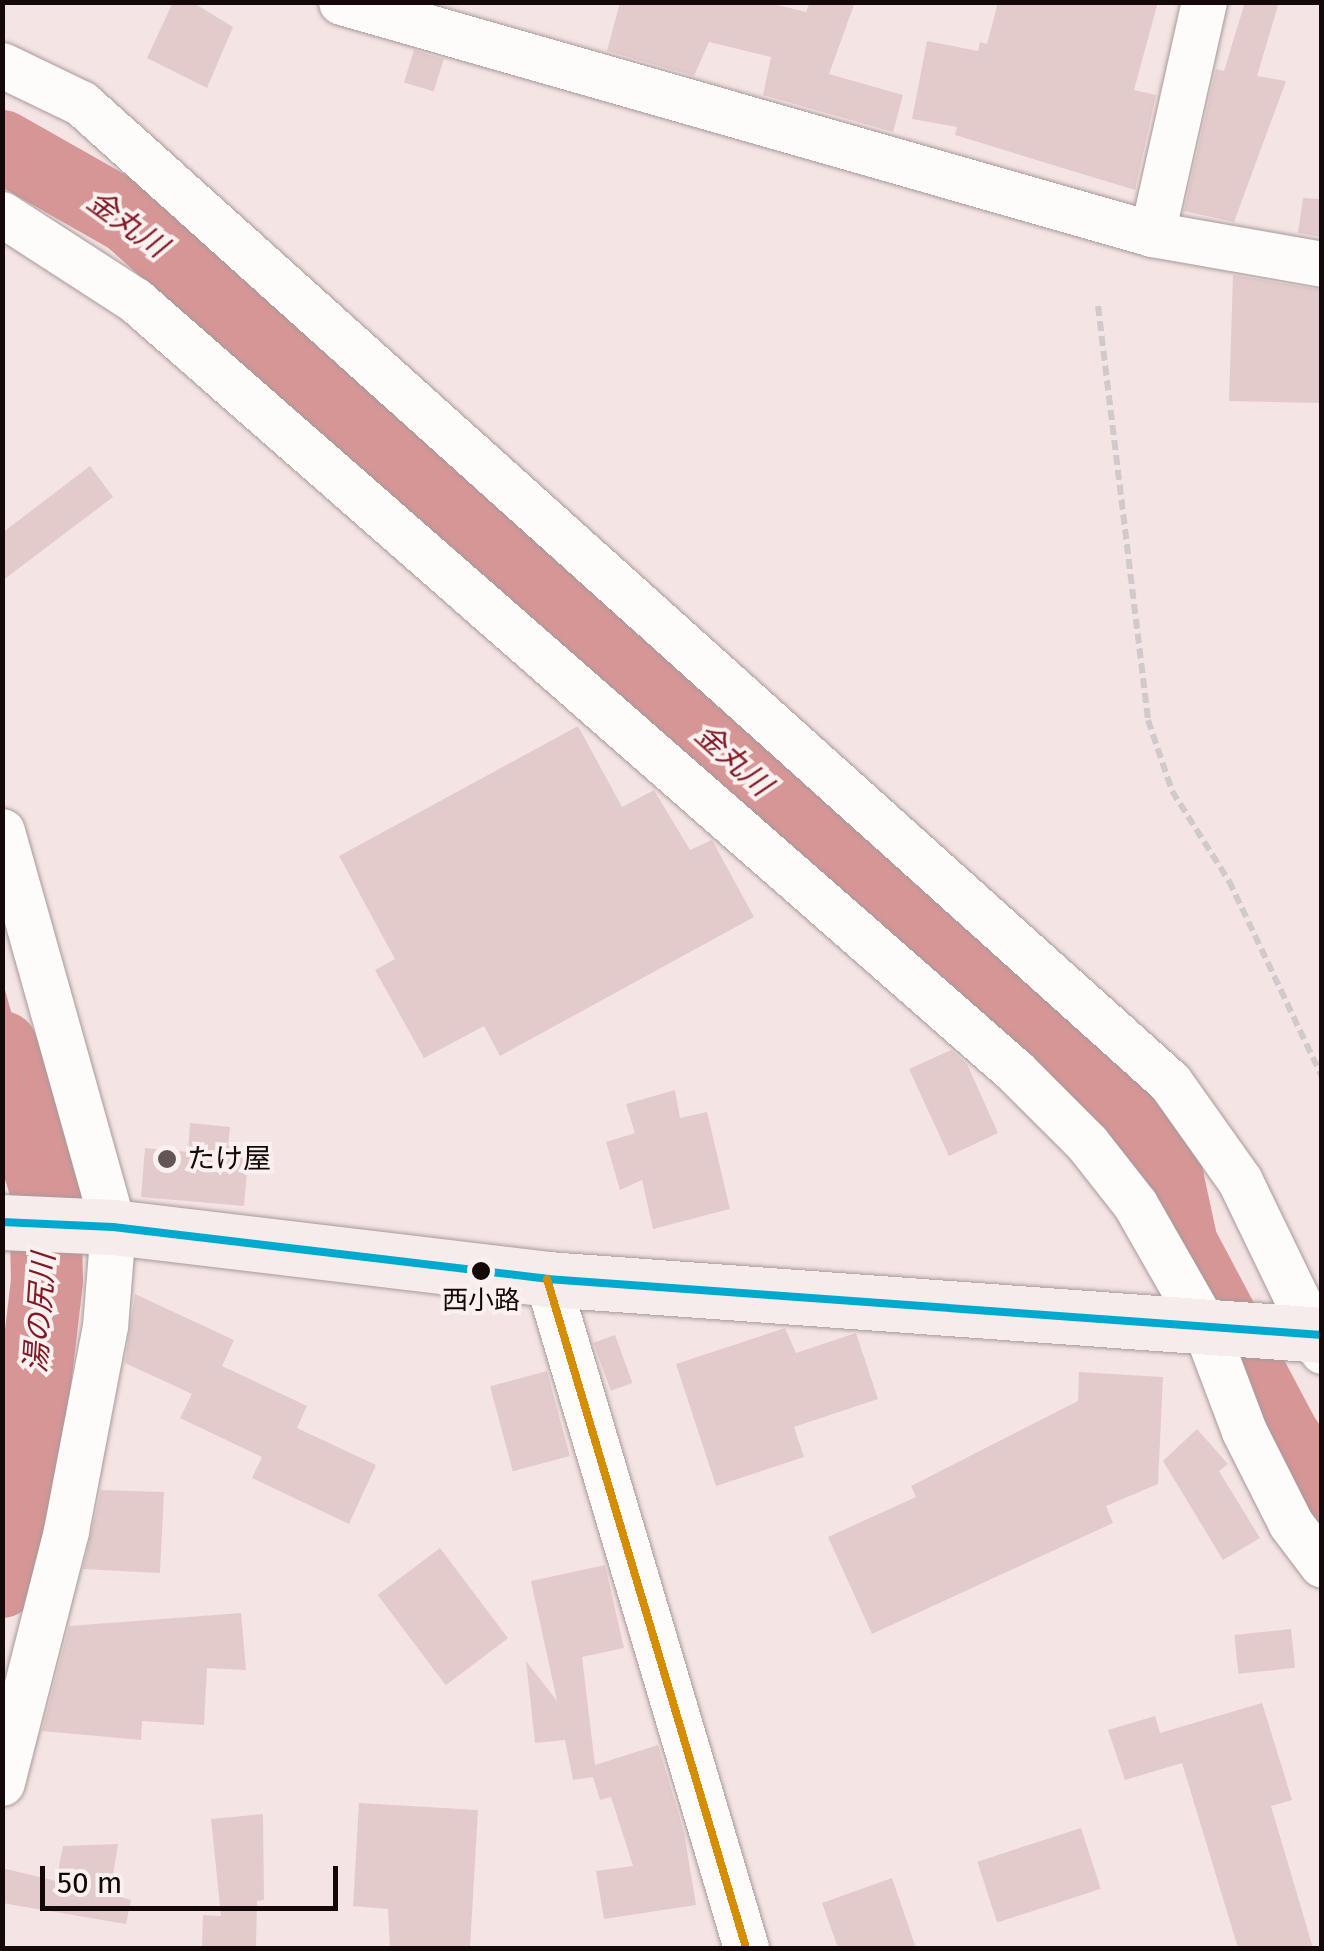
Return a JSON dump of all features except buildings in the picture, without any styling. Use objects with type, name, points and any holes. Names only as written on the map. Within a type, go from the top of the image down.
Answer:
[{"type":"main road","points":[[16,1223],[108,1227],[547,1280],[1204,1324],[1314,1338]]},
{"type":"street","points":[[341,2],[1152,234],[1322,264]]},
{"type":"street","points":[[1152,234],[1204,2]]},
{"type":"street","points":[[2,65],[81,103],[1170,1082],[1240,1181],[1314,1338]]},
{"type":"street","points":[[2,214],[135,300],[1016,1071],[1135,1204],[1204,1324],[1244,1431],[1291,1524],[1322,1565]]},
{"type":"street","points":[[2,830],[108,1227],[105,1326],[66,1531],[2,1782]]},
{"type":"street","points":[[547,1280],[746,1948]]},
{"type":"path","points":[[1098,306],[1148,720],[1172,791],[1229,881],[1322,1078]]},
{"type":"shaded area","points":[[2,983],[57,1174],[16,1173],[3,1127]]},
{"type":"waterway","name":"金丸川","points":[[2,146],[129,218],[899,909],[1053,1038],[1137,1128],[1168,1179],[1182,1244],[1283,1435],[1322,1491]]},
{"type":"waterway","name":"湯の尻川","points":[[2,1047],[45,1187],[47,1281],[20,1511],[2,1582]]},
{"type":"transit line","points":[[2,1222],[113,1227],[547,1279],[1322,1335]]},
{"type":"transit line","points":[[547,1279],[746,1948]]},
{"type":"place","name":"たけ屋","points":[[167,1159]]},
{"type":"place","name":"西小路","points":[[481,1271]]}]
